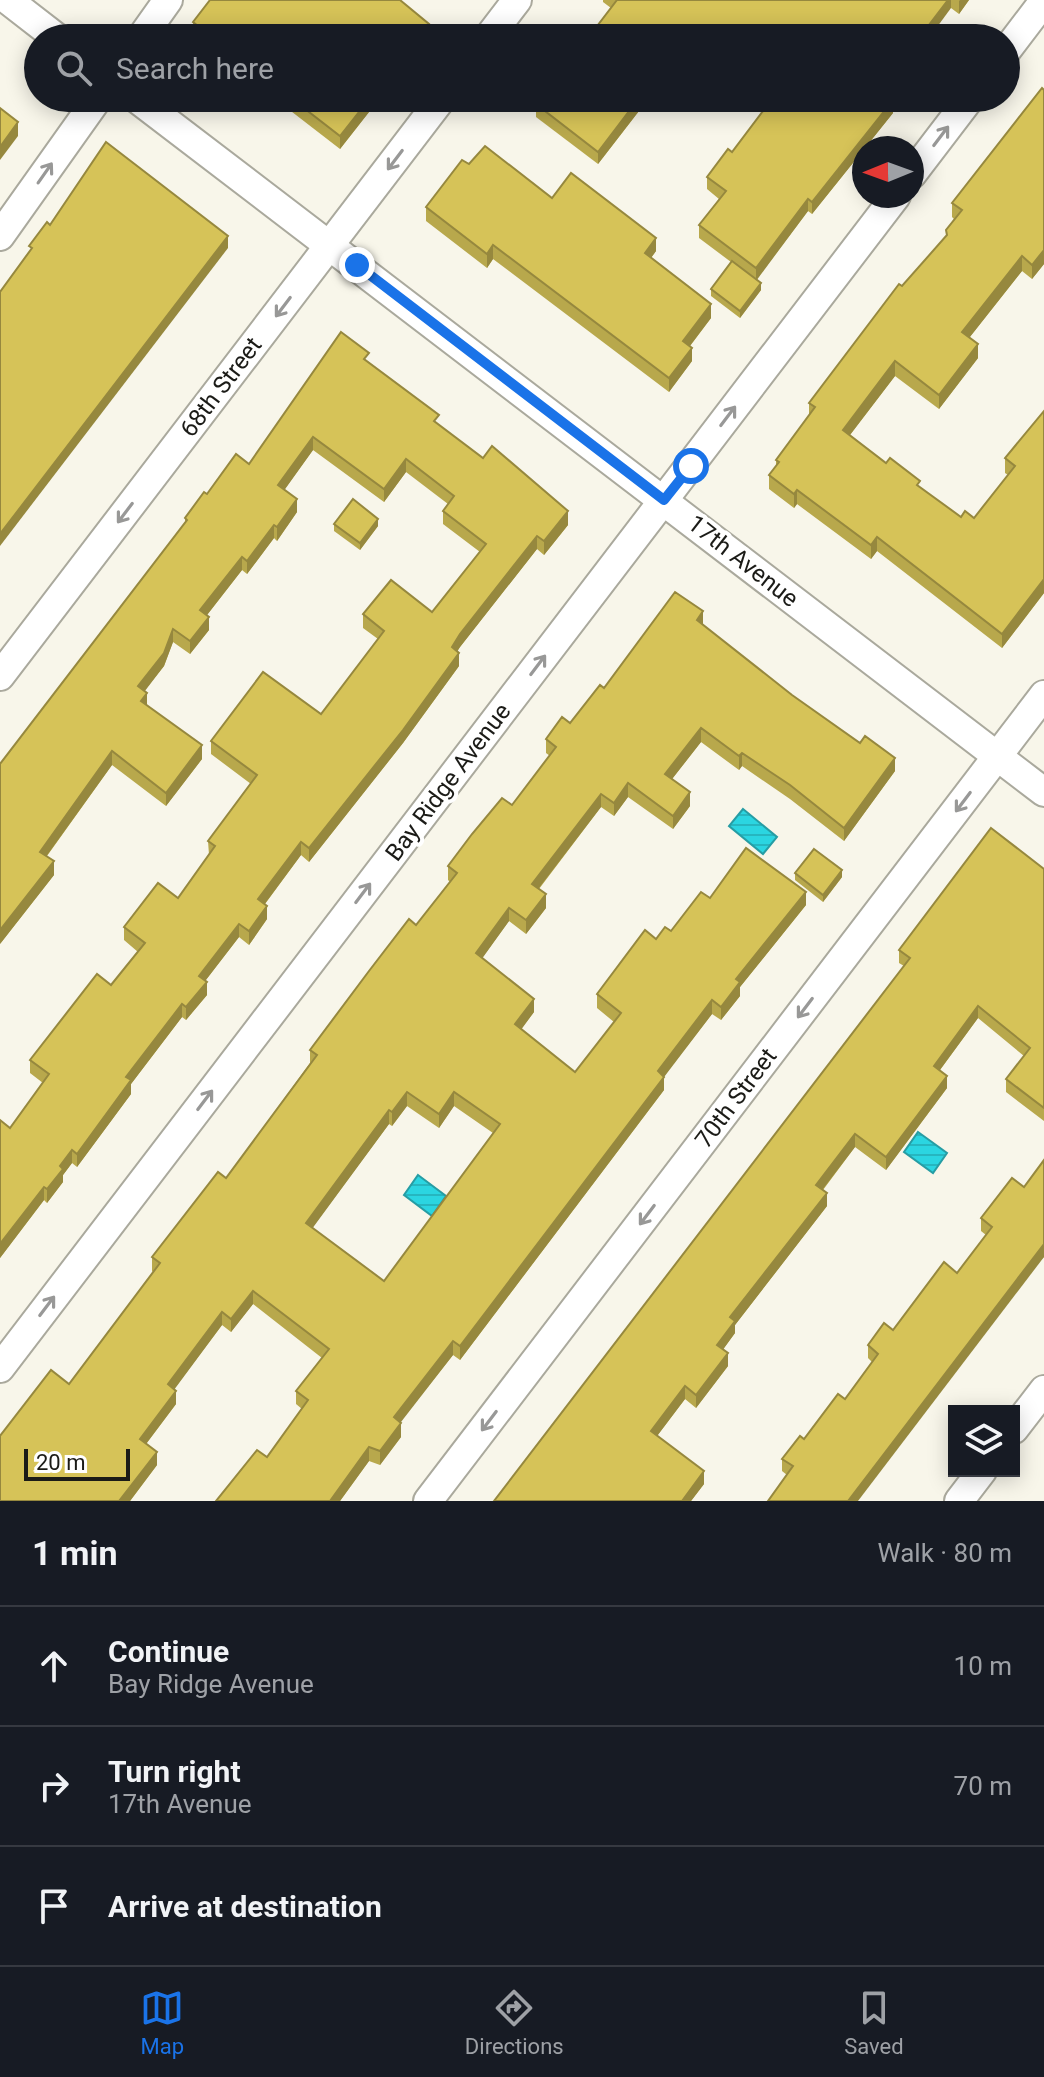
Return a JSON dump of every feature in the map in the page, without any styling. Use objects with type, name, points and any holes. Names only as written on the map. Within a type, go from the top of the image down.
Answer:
[{"type":"street","points":[[8,0],[39,24]]},
{"type":"street","points":[[151,24],[168,0]]},
{"type":"street","points":[[499,24],[517,0]]},
{"type":"street","points":[[1020,33],[1044,1]]},
{"type":"street","points":[[0,236],[88,112]]},
{"type":"street","name":"17th Avenue","points":[[155,112],[1044,792]]},
{"type":"street","name":"68th Street","points":[[0,676],[431,112]]},
{"type":"street","points":[[924,158],[959,112]]},
{"type":"street","name":"Bay Ridge Avenue","points":[[0,1368],[887,208]]},
{"type":"street","name":"70th Street","points":[[428,1501],[1044,695]]},
{"type":"street","points":[[1020,1421],[1044,1390]]},
{"type":"street","points":[[959,1501],[977,1477]]},
{"type":"water","points":[[743,809],[777,837],[763,854],[729,826]]},
{"type":"water","points":[[918,1132],[947,1153],[933,1173],[904,1152]]},
{"type":"water","points":[[418,1175],[446,1196],[432,1216],[404,1195]]},
{"type":"building","points":[[210,0],[400,0],[429,24],[196,24],[193,22]]},
{"type":"building","points":[[617,0],[948,0],[930,24],[599,24]]},
{"type":"building","points":[[1042,88],[1044,250],[1032,265],[1022,256],[962,332],[978,344],[939,395],[895,361],[843,430],[886,463],[890,458],[920,481],[917,485],[961,517],[965,511],[974,518],[1015,466],[1005,458],[1044,411],[1044,579],[1002,634],[877,537],[871,545],[797,490],[794,494],[769,475],[779,462],[776,460],[815,407],[809,403],[899,284],[902,286],[947,235],[946,230],[962,210],[952,203]]},
{"type":"building","points":[[0,108],[18,122],[0,147]]},
{"type":"building","points":[[309,112],[359,112],[340,136]]},
{"type":"building","points":[[546,112],[628,112],[598,152]]},
{"type":"building","points":[[762,112],[883,112],[864,136],[852,136],[852,152],[812,202],[808,199],[756,268],[699,225],[726,191],[707,177],[728,149],[732,152]]},
{"type":"building","points":[[106,142],[228,236],[0,534],[0,292],[32,248],[29,246],[47,222],[50,225]]},
{"type":"building","points":[[485,146],[552,198],[571,173],[656,238],[645,253],[711,304],[683,341],[692,348],[669,378],[493,245],[487,254],[426,207],[462,160],[469,164]]},
{"type":"building","points":[[732,261],[761,283],[740,311],[711,289]]},
{"type":"building","points":[[341,332],[369,353],[364,359],[439,415],[434,421],[483,458],[492,446],[568,511],[544,541],[537,536],[460,634],[452,647],[459,653],[403,730],[309,848],[301,842],[258,899],[267,906],[249,931],[239,924],[199,976],[207,982],[186,1007],[182,1004],[126,1077],[131,1080],[77,1154],[72,1150],[60,1166],[63,1169],[47,1189],[44,1187],[0,1244],[0,1120],[10,1128],[49,1074],[30,1060],[97,974],[111,985],[145,943],[124,927],[158,883],[178,898],[215,846],[208,841],[257,775],[211,741],[263,672],[321,714],[384,631],[363,614],[391,580],[432,612],[486,544],[443,511],[454,496],[406,459],[384,489],[313,437],[278,485],[297,499],[277,527],[274,525],[247,561],[242,557],[200,610],[209,617],[190,641],[173,629],[164,653],[138,686],[147,693],[141,701],[202,745],[166,793],[112,751],[40,852],[54,861],[0,930],[0,764],[187,520],[185,518],[204,492],[207,494],[236,454],[249,464]]},
{"type":"building","points":[[353,499],[378,519],[360,543],[334,524]]},
{"type":"building","points":[[675,592],[703,611],[697,620],[792,695],[860,743],[865,736],[895,758],[844,828],[790,785],[742,753],[739,756],[701,728],[665,774],[690,792],[673,816],[628,783],[614,803],[601,794],[532,884],[546,894],[526,920],[509,908],[476,953],[534,999],[515,1024],[575,1072],[621,1013],[597,994],[645,930],[656,939],[665,927],[671,931],[701,892],[710,898],[746,848],[806,892],[736,979],[740,982],[721,1007],[712,1000],[658,1071],[664,1077],[460,1346],[453,1341],[394,1417],[401,1423],[380,1451],[369,1447],[330,1501],[216,1501],[257,1450],[267,1457],[308,1400],[296,1391],[329,1349],[253,1291],[231,1319],[222,1312],[168,1384],[176,1391],[140,1439],[157,1452],[119,1501],[0,1501],[0,1436],[51,1370],[69,1384],[160,1263],[152,1257],[218,1172],[226,1178],[317,1055],[310,1050],[369,971],[409,919],[416,925],[457,873],[448,866],[472,834],[502,798],[512,805],[556,747],[546,739],[562,717],[570,723],[600,685],[604,688]],"holes":[[[407,1092],[439,1114],[454,1092],[500,1124],[384,1281],[306,1223],[389,1110],[392,1112]]]},
{"type":"building","points":[[991,828],[1044,869],[1044,1108],[1006,1079],[1030,1048],[978,1006],[934,1066],[947,1076],[886,1157],[855,1134],[816,1185],[827,1193],[730,1317],[735,1321],[717,1345],[728,1353],[696,1395],[685,1386],[651,1431],[704,1471],[682,1501],[494,1501],[910,958],[899,950]]},
{"type":"building","points":[[814,849],[842,870],[823,895],[795,873]]},
{"type":"building","points":[[1044,1160],[1044,1244],[848,1501],[768,1501],[793,1466],[782,1459],[800,1436],[804,1439],[838,1394],[845,1399],[878,1354],[868,1345],[884,1323],[893,1330],[944,1262],[957,1273],[992,1227],[981,1218],[1012,1178],[1024,1187]]},
{"type":"route","points":[[357,265],[664,500],[691,466]]}]
